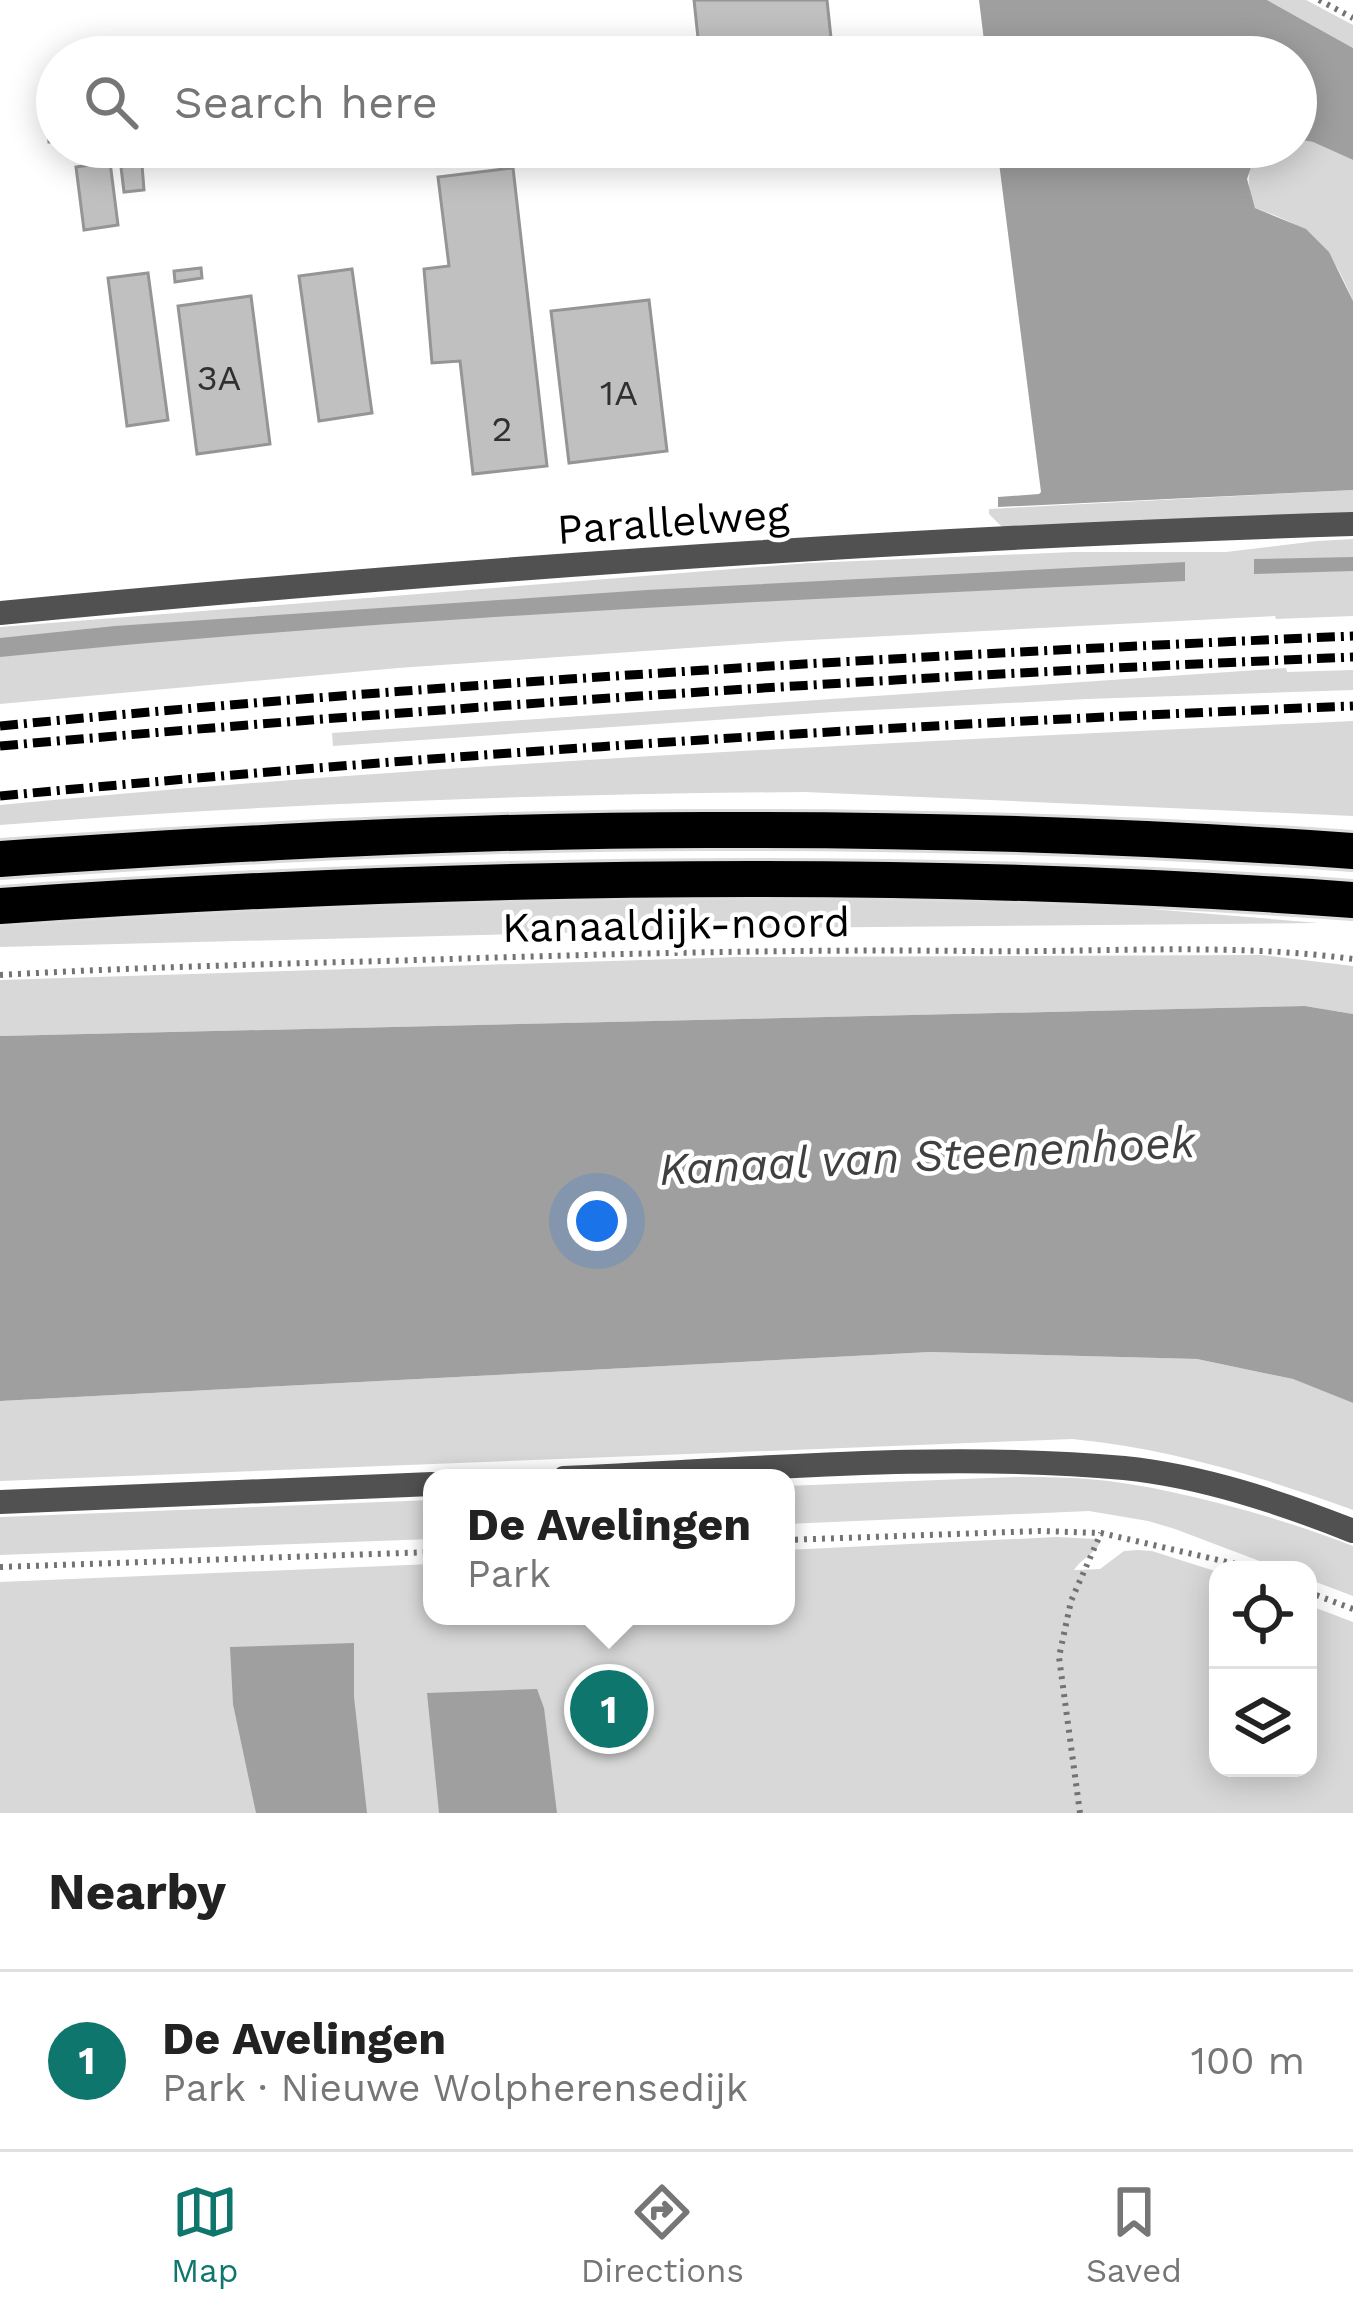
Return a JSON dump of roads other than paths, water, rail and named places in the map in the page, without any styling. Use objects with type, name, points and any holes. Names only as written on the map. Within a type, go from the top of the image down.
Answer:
[{"type":"highway","points":[[0,859],[460,834],[708,830],[988,833],[1353,851]]},
{"type":"highway","points":[[0,906],[405,884],[706,879],[988,882],[1353,900]]},
{"type":"street","name":"Parallelweg","points":[[0,613],[747,554],[1353,524]]},
{"type":"street","points":[[760,1469],[956,1460],[1127,1468],[1228,1487],[1353,1531]]},
{"type":"street","points":[[0,1502],[423,1484]]},
{"type":"water","points":[[979,0],[1267,0],[1353,48],[1353,160],[1317,144],[1317,36],[983,36]]},
{"type":"water","points":[[1000,168],[1251,168],[1247,179],[1255,208],[1306,229],[1329,252],[1353,301],[1353,490],[998,507],[998,497],[1041,492]]},
{"type":"water","points":[[1353,557],[1353,571],[1254,574],[1254,559]]},
{"type":"water","points":[[1185,562],[1185,581],[444,620],[0,657],[0,638],[115,626],[647,590]]},
{"type":"water","name":"Kanaal van Steenenhoek","points":[[1305,1006],[1353,1014],[1353,1403],[1293,1379],[1197,1359],[930,1352],[0,1401],[0,1036]]},
{"type":"water","points":[[354,1643],[354,1697],[367,1813],[256,1813],[233,1704],[230,1647]]},
{"type":"water","points":[[537,1689],[544,1708],[557,1813],[439,1813],[427,1693]]},
{"type":"railway","points":[[0,726],[676,672],[1353,636]]},
{"type":"railway","points":[[0,746],[676,694],[1353,657]]},
{"type":"railway","points":[[0,796],[676,742],[1353,706]]},
{"type":"place","name":"De Avelingen","points":[[609,1709]]}]
